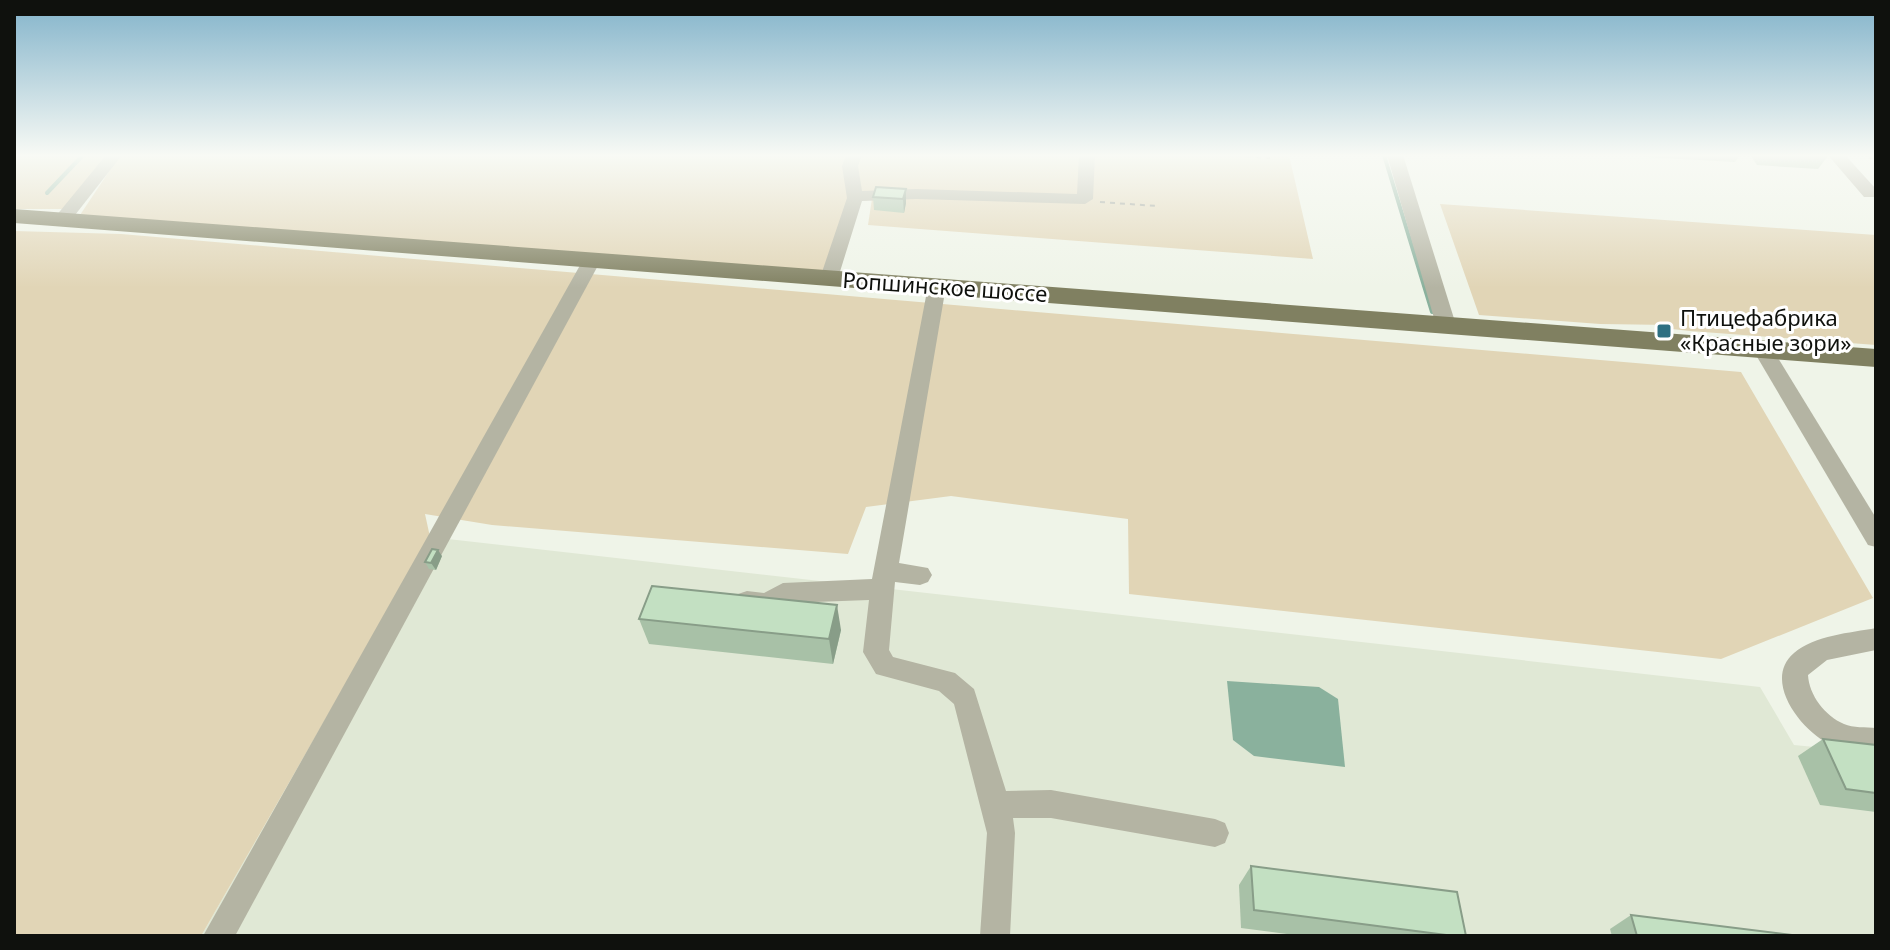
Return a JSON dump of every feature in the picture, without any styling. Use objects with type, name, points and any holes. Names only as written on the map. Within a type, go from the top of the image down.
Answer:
[{"type":"main road","name":"Ропшинское шоссе","points":[[14,216],[1876,358]]},
{"type":"street","points":[[62,220],[79,199]]},
{"type":"street","points":[[829,278],[855,199]]},
{"type":"street","points":[[1408,199],[1446,325]]},
{"type":"street","points":[[218,936],[592,260]]},
{"type":"street","points":[[937,286],[884,580],[876,652],[879,660],[896,671],[946,681],[965,697],[996,805],[1002,859],[995,936]]},
{"type":"street","points":[[1763,350],[1876,538]]},
{"type":"street","points":[[723,599],[767,604],[783,593],[920,575]]},
{"type":"street","points":[[1876,639],[1828,649],[1800,663],[1794,676],[1795,690],[1823,723],[1842,737],[1876,740]]},
{"type":"street","points":[[996,805],[1051,804],[1215,833]]},
{"type":"path","points":[[1088,199],[1157,206]]},
{"type":"shaded area","points":[[14,199],[73,199],[65,209],[14,209]]},
{"type":"shaded area","points":[[90,199],[857,199],[834,273],[80,215]]},
{"type":"shaded area","points":[[872,199],[1299,199],[1313,259],[868,225]]},
{"type":"shaded area","points":[[1440,204],[1876,235],[1876,345],[1690,331],[1672,329],[1670,325],[1600,324],[1479,315]]},
{"type":"shaded area","points":[[14,231],[121,234],[1741,372],[1873,598],[1721,659],[1129,594],[1128,519],[951,496],[866,507],[848,554],[492,525],[425,514],[430,537],[201,936],[14,936]]},
{"type":"shaded area","points":[[430,537],[1760,687],[1794,745],[1876,753],[1876,936],[201,936]]},
{"type":"shaded area","points":[[1227,681],[1319,687],[1338,699],[1345,767],[1254,756],[1233,740]]},
{"type":"building","points":[[432,549],[438,550],[431,563],[425,562]]},
{"type":"building","points":[[652,586],[837,605],[829,639],[639,619]]},
{"type":"building","points":[[1823,739],[1876,745],[1876,793],[1846,789]]},
{"type":"building","points":[[1251,866],[1457,892],[1466,936],[1254,910]]},
{"type":"building","points":[[1631,915],[1800,936],[1637,936]]},
{"type":"waterway","points":[[1398,199],[1432,312]]},
{"type":"place","name":"Птицефабрика «Красные зори»","points":[[1664,331]]}]
